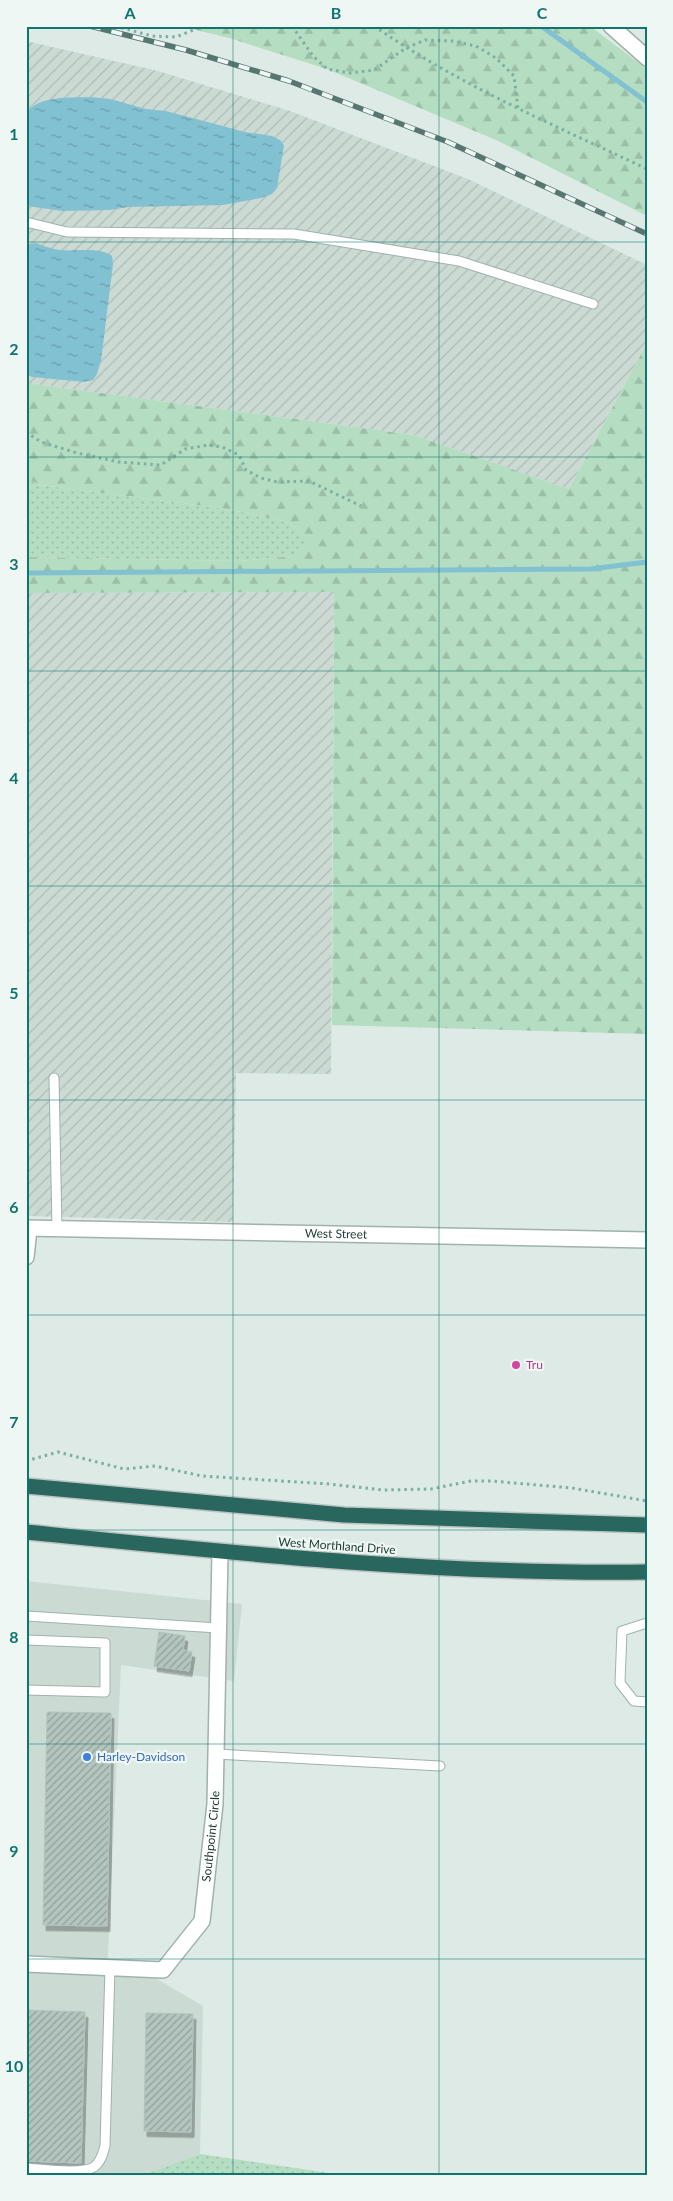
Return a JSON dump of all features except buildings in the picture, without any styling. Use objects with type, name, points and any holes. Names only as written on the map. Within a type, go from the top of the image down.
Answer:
[{"type":"highway","points":[[26,1486],[344,1515],[647,1525]]},
{"type":"highway","name":"West Morthland Drive","points":[[26,1532],[331,1562],[587,1573],[647,1572]]},
{"type":"street","points":[[611,26],[647,58]]},
{"type":"street","points":[[26,1257],[28,1228]]},
{"type":"street","name":"West Street","points":[[28,1228],[647,1240]]},
{"type":"street","name":"Southpoint Circle","points":[[26,1964],[164,1970],[202,1920],[215,1804],[220,1552]]},
{"type":"lane","points":[[26,222],[67,232],[294,234],[459,261],[593,304]]},
{"type":"lane","points":[[54,1078],[57,1229]]},
{"type":"lane","points":[[26,1616],[218,1628]]},
{"type":"lane","points":[[647,1622],[622,1631],[620,1683],[634,1701],[647,1702]]},
{"type":"lane","points":[[26,1640],[105,1642],[105,1692],[26,1690]]},
{"type":"lane","points":[[216,1754],[440,1766]]},
{"type":"lane","points":[[26,2168],[85,2170],[95,2167],[100,2161],[105,2146],[110,1967]]},
{"type":"path","points":[[116,26],[152,36],[176,37],[203,26]]},
{"type":"path","points":[[292,26],[313,56],[327,69],[350,73],[374,70],[406,48],[425,40],[452,41],[476,46],[496,58],[514,76],[518,109]]},
{"type":"path","points":[[374,26],[406,48],[518,109],[647,169]]},
{"type":"path","points":[[26,432],[41,442],[119,462],[162,465],[185,449],[208,445],[222,447],[239,455],[246,470],[261,478],[277,482],[309,481],[361,506]]},
{"type":"path","points":[[26,1462],[58,1452],[124,1469],[155,1466],[202,1476],[329,1484],[383,1490],[431,1489],[471,1481],[490,1481],[572,1488],[647,1501]]},
{"type":"shaded area","points":[[26,41],[158,71],[290,111],[468,179],[647,265],[647,343],[569,489],[414,435],[26,383]]},
{"type":"shaded area","points":[[334,592],[331,1074],[236,1073],[233,1222],[26,1216],[26,593]]},
{"type":"shaded area","points":[[26,1581],[242,1604],[234,1681],[121,1665],[107,1976],[157,1979],[203,2006],[200,2154],[143,2175],[26,2175]]},
{"type":"green space","points":[[180,26],[590,26],[647,69],[647,216],[496,140],[327,69],[229,38]]},
{"type":"green space","points":[[647,343],[647,1034],[332,1025],[334,592],[26,593],[26,557],[239,561],[294,556],[306,546],[306,537],[290,523],[228,509],[40,485],[26,478],[26,383],[414,435],[569,489]]},
{"type":"green space","points":[[26,478],[40,485],[228,509],[290,523],[306,537],[306,546],[294,556],[239,561],[26,557]]},
{"type":"green space","points":[[200,2154],[343,2175],[143,2175]]},
{"type":"water","points":[[90,97],[110,99],[146,109],[166,111],[245,132],[272,136],[280,140],[284,145],[277,188],[272,194],[261,198],[223,205],[128,207],[109,210],[63,211],[27,206],[26,113],[32,107],[47,100]]},
{"type":"water","points":[[36,243],[57,250],[94,250],[112,256],[113,264],[101,361],[93,380],[84,382],[32,377],[26,374],[26,245]]},
{"type":"waterway","points":[[541,26],[647,102]]},
{"type":"waterway","points":[[26,573],[590,569],[647,562]]},
{"type":"railway","points":[[90,26],[186,50],[289,81],[448,142],[647,234]]},
{"type":"place","name":"Tru","points":[[516,1365]]},
{"type":"place","name":"Harley-Davidson","points":[[87,1757]]}]
